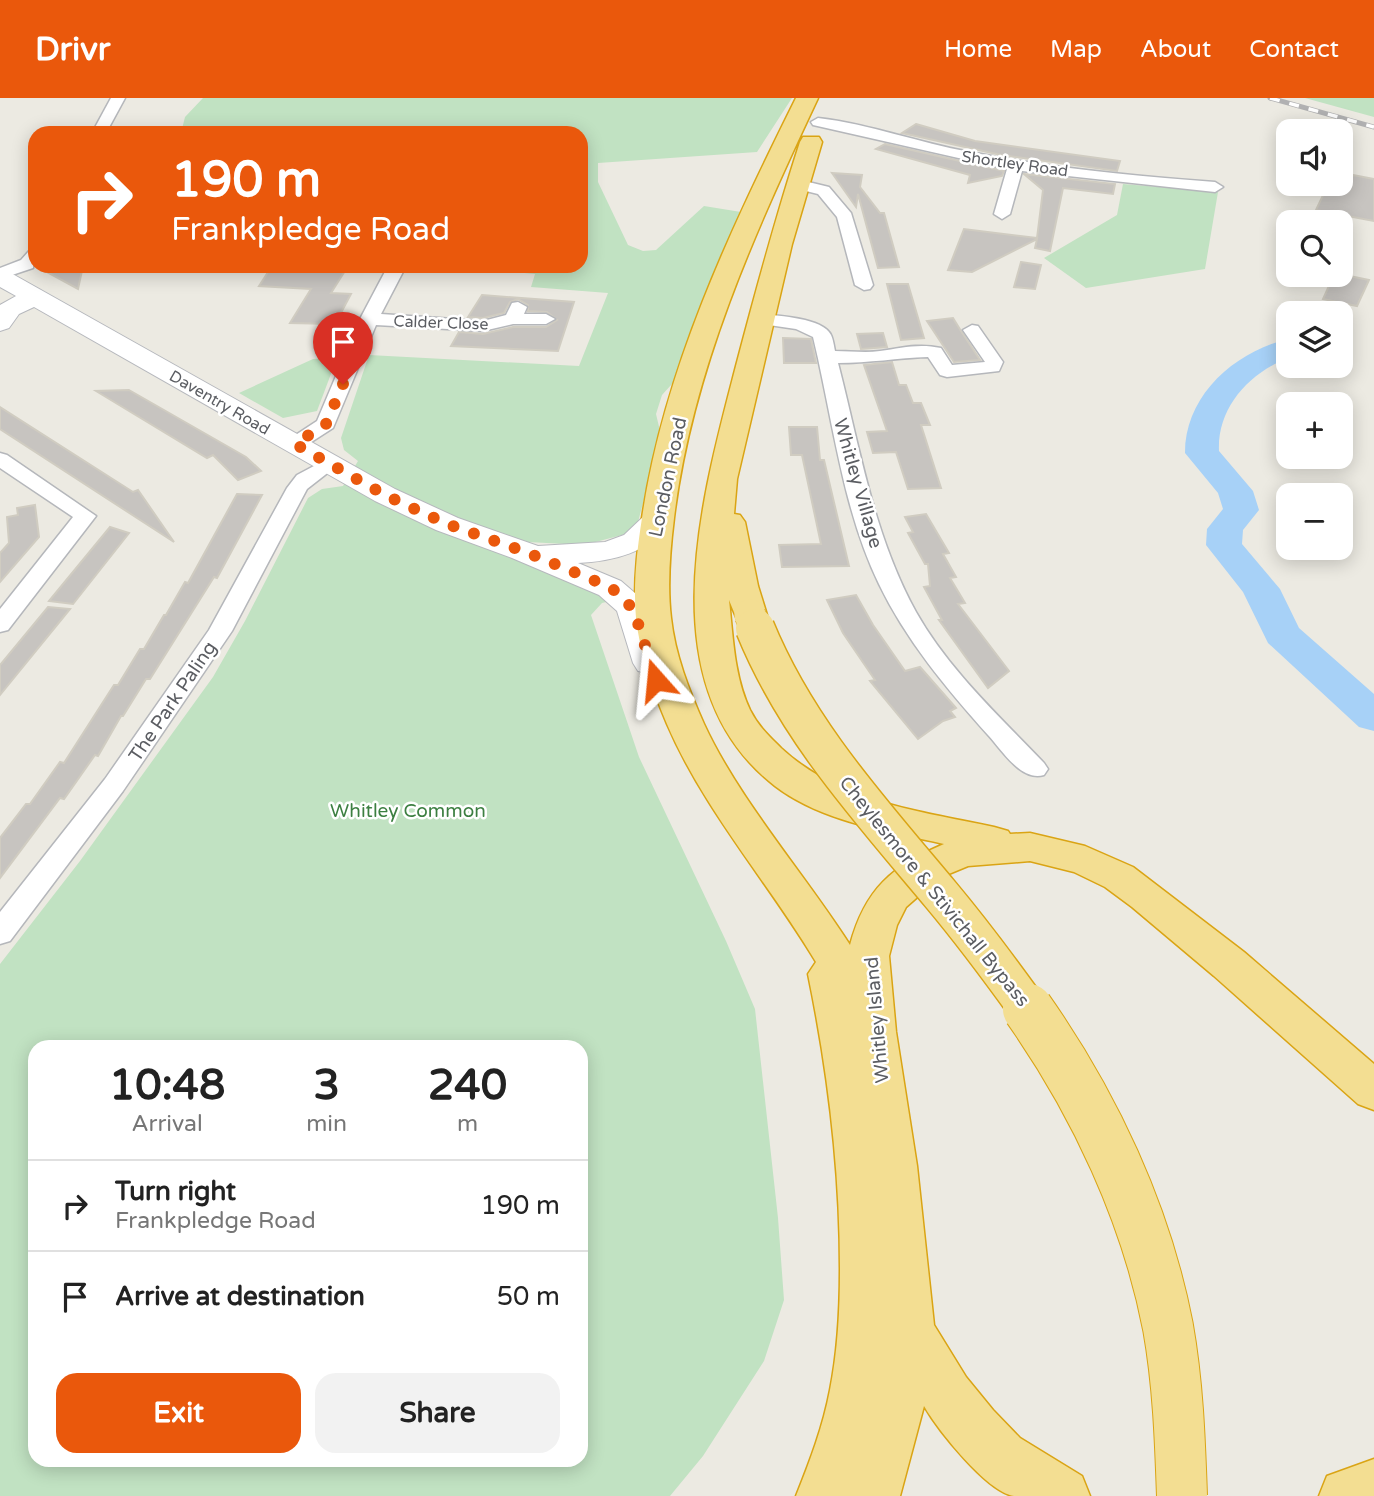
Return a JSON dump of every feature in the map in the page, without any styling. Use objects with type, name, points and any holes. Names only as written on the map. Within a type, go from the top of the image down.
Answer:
[{"type":"highway","name":"London Road","points":[[828,98],[813,110],[742,240],[710,320],[673,434],[655,522],[652,579],[656,631],[677,702],[703,759],[831,948],[874,1032]]},
{"type":"highway","name":"London Road","points":[[813,110],[722,478],[710,584],[720,673],[732,710],[748,739],[789,777],[848,807],[908,823],[1030,847]]},
{"type":"highway","name":"London Road","points":[[722,478],[741,586],[750,615]]},
{"type":"highway","name":"Cheylesmore & Stivichall Bypass","points":[[750,615],[778,680],[817,742],[1008,979],[1060,1055],[1113,1153],[1136,1208],[1169,1333],[1178,1399],[1182,1496]]},
{"type":"highway","name":"Whitley Island","points":[[1062,1496],[1001,1457],[974,1429],[947,1395],[909,1331],[896,1193],[874,1032],[868,956],[876,925],[891,897],[911,877],[941,860],[983,849],[1030,847],[1085,860],[1119,877],[1229,964],[1374,1091]]},
{"type":"highway","points":[[824,1496],[857,1389],[865,1302],[866,1228],[859,1138],[844,1039],[828,969],[831,948]]},
{"type":"highway","points":[[872,1496],[897,1412],[909,1331]]},
{"type":"highway","points":[[1347,1496],[1374,1489]]},
{"type":"highway","points":[[1365,1496],[1374,1489]]},
{"type":"street","points":[[103,126],[118,98]]},
{"type":"street","name":"Shortley Road","points":[[813,110],[848,125],[929,149],[1016,165],[1215,187]]},
{"type":"street","points":[[1002,214],[1016,165]]},
{"type":"street","points":[[796,184],[823,190],[845,216],[864,285]]},
{"type":"street","points":[[0,275],[28,263]]},
{"type":"street","points":[[295,444],[326,424],[369,319],[393,273]]},
{"type":"street","name":"Daventry Road","points":[[0,275],[34,297],[385,495],[447,524],[592,579],[626,600],[635,614],[656,680],[703,759]]},
{"type":"street","points":[[0,323],[10,309],[34,297]]},
{"type":"street","name":"Calder Close","points":[[369,319],[484,326],[515,313],[546,320]]},
{"type":"street","name":"Whitley Village","points":[[762,319],[815,329],[822,335],[859,498],[884,569],[906,613],[963,690],[1035,769]]},
{"type":"street","points":[[828,357],[879,357],[901,352],[930,351],[934,352],[947,371],[992,367],[994,362],[972,330]]},
{"type":"street","points":[[0,459],[85,516],[0,625]]},
{"type":"street","name":"The Park Paling","points":[[0,933],[114,785],[220,631],[297,488],[304,480],[329,464]]},
{"type":"street","name":"Daventry Road","points":[[523,551],[574,554],[612,550],[640,538],[655,522]]},
{"type":"green space","name":"Whitley Common","points":[[203,98],[792,98],[757,152],[598,163],[598,182],[628,245],[643,251],[656,250],[704,206],[741,212],[697,321],[681,374],[662,395],[656,414],[661,435],[638,522],[626,534],[584,545],[528,542],[519,558],[615,600],[602,603],[591,615],[639,757],[755,1009],[778,1218],[784,1300],[764,1361],[703,1456],[670,1496],[0,1496],[0,964],[80,861],[213,677],[308,498],[322,489],[343,486],[358,461],[344,450],[341,438],[369,355],[579,366],[608,293],[531,287],[535,274],[524,273],[588,273],[588,126],[183,126],[185,117]]},
{"type":"green space","points":[[1305,98],[1374,98],[1374,117]]},
{"type":"green space","points":[[1123,184],[1218,192],[1205,269],[1086,288],[1044,258],[1117,215]]},
{"type":"green space","points":[[337,358],[317,411],[283,418],[239,393],[313,359]]},
{"type":"building","points":[[916,124],[975,141],[1120,161],[1117,171],[1001,155],[902,133]]},
{"type":"building","points":[[885,144],[1004,171],[1002,176],[968,183],[970,175],[876,149]]},
{"type":"building","points":[[832,173],[862,175],[860,187],[880,213],[884,213],[899,267],[878,268],[858,194],[856,207]]},
{"type":"building","points":[[1024,174],[1115,184],[1113,194],[1063,188],[1050,251],[1035,248],[1037,239],[972,272],[948,270],[964,229],[1037,238],[1043,190]]},
{"type":"building","points":[[1353,175],[1374,179],[1374,221],[1353,217],[1353,210],[1316,210],[1323,196],[1353,196]]},
{"type":"building","points":[[1021,262],[1041,265],[1035,289],[1014,287]]},
{"type":"building","points":[[49,273],[81,273],[78,289]]},
{"type":"building","points":[[267,273],[344,273],[331,293],[351,294],[335,324],[290,323],[311,289],[259,286]]},
{"type":"building","points":[[1353,277],[1369,280],[1357,306],[1353,305],[1353,301],[1323,299],[1328,287],[1353,287]]},
{"type":"building","points":[[887,284],[908,284],[924,338],[901,340]]},
{"type":"building","points":[[482,295],[574,302],[558,351],[451,346],[459,332],[483,334],[513,327],[546,327],[557,320],[547,312],[528,311],[528,305],[518,299],[510,302],[504,313],[483,318],[468,317]]},
{"type":"building","points":[[953,318],[980,360],[954,362],[927,321]]},
{"type":"building","points":[[883,333],[887,347],[861,349],[857,334]]},
{"type":"building","points":[[783,338],[811,339],[816,363],[784,363]]},
{"type":"building","points":[[892,362],[899,385],[906,385],[913,403],[921,403],[930,425],[921,425],[941,488],[908,489],[896,452],[873,453],[867,432],[887,431],[864,365]]},
{"type":"building","points":[[129,390],[246,457],[261,471],[238,480],[213,455],[207,458],[96,391]]},
{"type":"building","points":[[0,407],[133,492],[138,490],[174,542],[0,429]]},
{"type":"building","points":[[789,427],[817,427],[820,460],[824,460],[849,566],[782,567],[779,545],[821,544],[802,455],[791,455]]},
{"type":"building","points":[[237,494],[262,495],[217,578],[214,577],[150,679],[146,679],[121,716],[98,756],[95,755],[64,799],[60,798],[0,878],[0,838],[26,804],[30,804],[60,762],[64,763],[114,685],[118,685],[140,649],[144,649],[185,582],[188,583]]},
{"type":"building","points":[[35,505],[39,537],[0,582],[0,553],[9,543],[7,517],[18,515],[17,508]]},
{"type":"building","points":[[926,514],[949,553],[943,554],[956,577],[950,578],[965,603],[958,604],[1009,671],[988,688],[939,620],[942,620],[924,587],[930,586],[928,564],[925,564],[908,533],[913,532],[905,517]]},
{"type":"building","points":[[110,527],[129,533],[73,604],[49,601]]},
{"type":"building","points":[[856,595],[905,671],[920,667],[956,708],[950,711],[955,717],[943,721],[918,739],[870,681],[875,680],[843,633],[827,600]]},
{"type":"building","points":[[48,607],[70,609],[0,695],[0,665]]},
{"type":"waterway","points":[[1276,351],[1235,378],[1215,403],[1203,430],[1202,453],[1235,491],[1241,510],[1225,529],[1224,545],[1261,589],[1282,634],[1374,717]]},
{"type":"railway","points":[[1270,98],[1374,127]]},
{"type":"route","points":[[343,384],[326,424],[295,444],[385,495],[447,524],[523,551],[610,587],[632,607],[656,680]]}]
